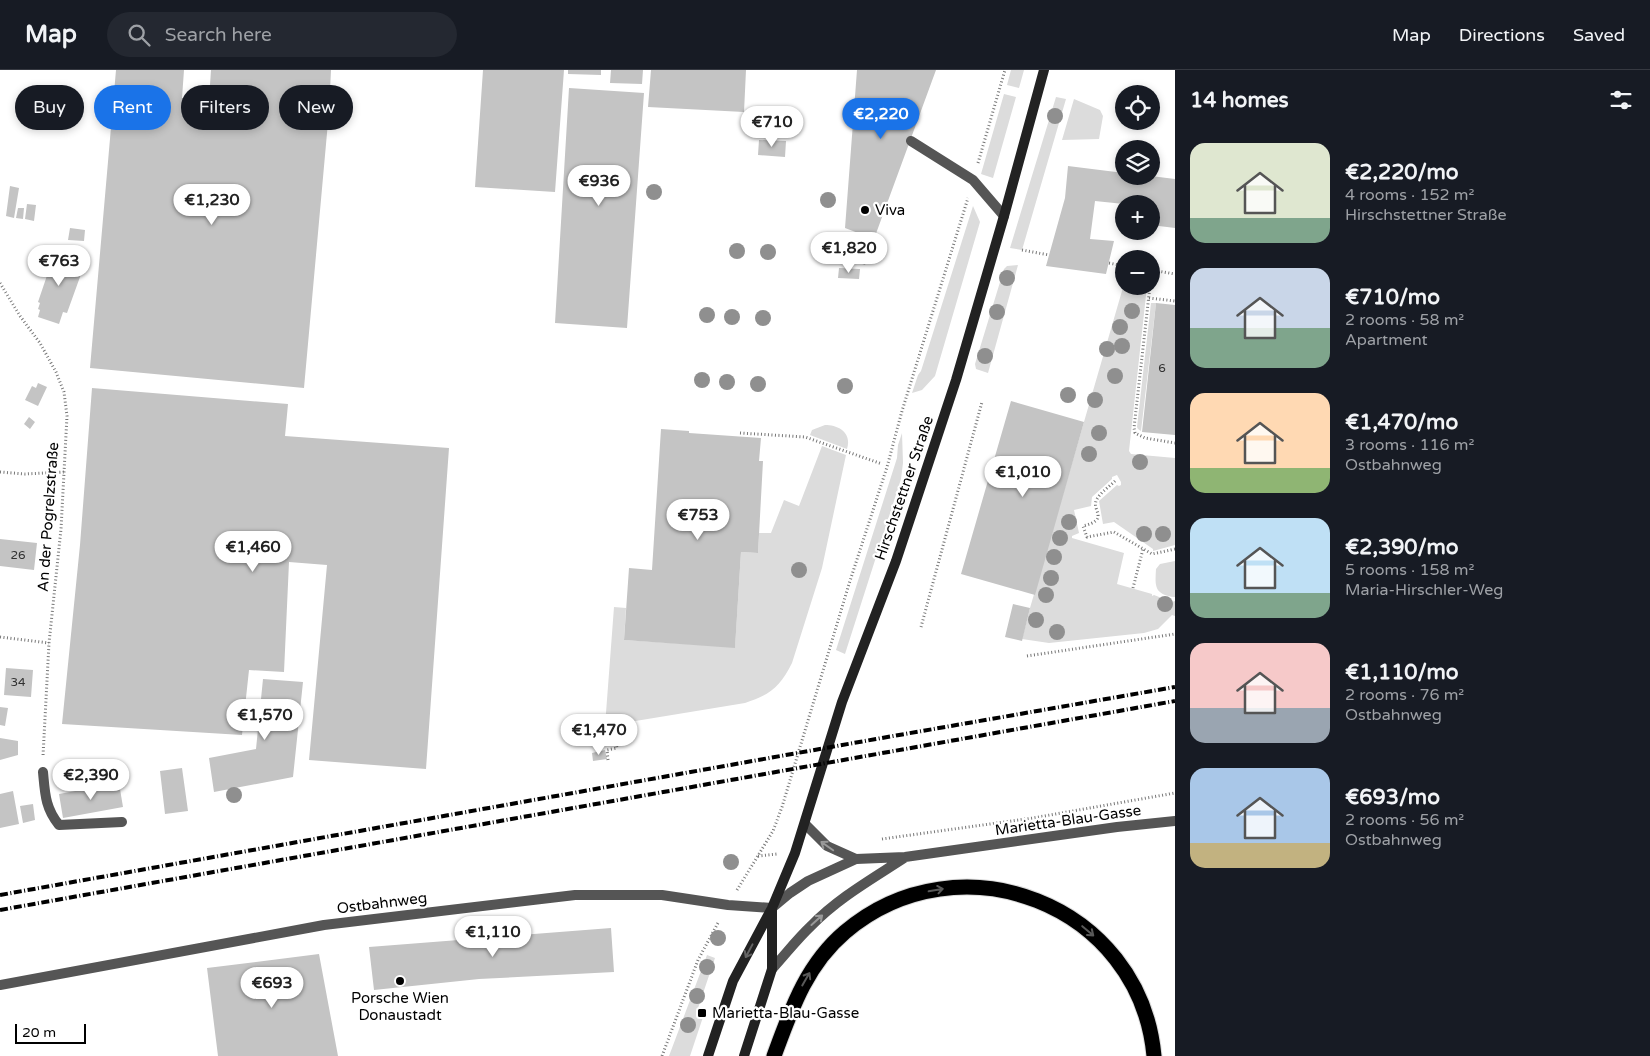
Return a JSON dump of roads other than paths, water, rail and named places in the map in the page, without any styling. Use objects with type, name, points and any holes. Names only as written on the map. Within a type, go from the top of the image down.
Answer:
[{"type":"highway","points":[[774,1056],[791,1010],[806,978],[824,952],[843,933],[884,906],[907,897],[930,891],[968,887],[1000,890],[1023,895],[1064,913],[1104,944],[1118,961],[1142,1004],[1149,1025],[1154,1056]]},
{"type":"main road","name":"Hirschstettner Straße","points":[[708,1056],[733,981],[772,908],[795,853],[842,702],[896,561],[944,420],[1004,216],[1044,70]]},
{"type":"main road","name":"Hirschstettner Straße","points":[[744,1056],[772,969],[772,908]]},
{"type":"street","points":[[911,141],[973,180],[1004,216]]},
{"type":"street","points":[[43,772],[45,794],[50,814],[59,825],[122,822]]},
{"type":"street","name":"Marietta-Blau-Gasse","points":[[772,908],[808,880],[856,859],[905,857],[1117,827],[1175,821]]},
{"type":"street","name":"Marietta-Blau-Gasse","points":[[804,824],[827,846],[856,859]]},
{"type":"street","name":"Marietta-Blau-Gasse","points":[[772,969],[827,911],[850,893],[905,857]]},
{"type":"street","name":"Ostbahnweg","points":[[0,985],[324,925],[575,895],[662,895],[728,905],[772,908]]},
{"type":"railway","points":[[0,895],[1175,687]]},
{"type":"railway","points":[[0,910],[1175,701]]},
{"type":"place","name":"Viva","points":[[865,210]]},
{"type":"place","name":"Porsche Wien Donaustadt","points":[[400,981]]},
{"type":"place","name":"Marietta-Blau-Gasse","points":[[702,1013]]}]
